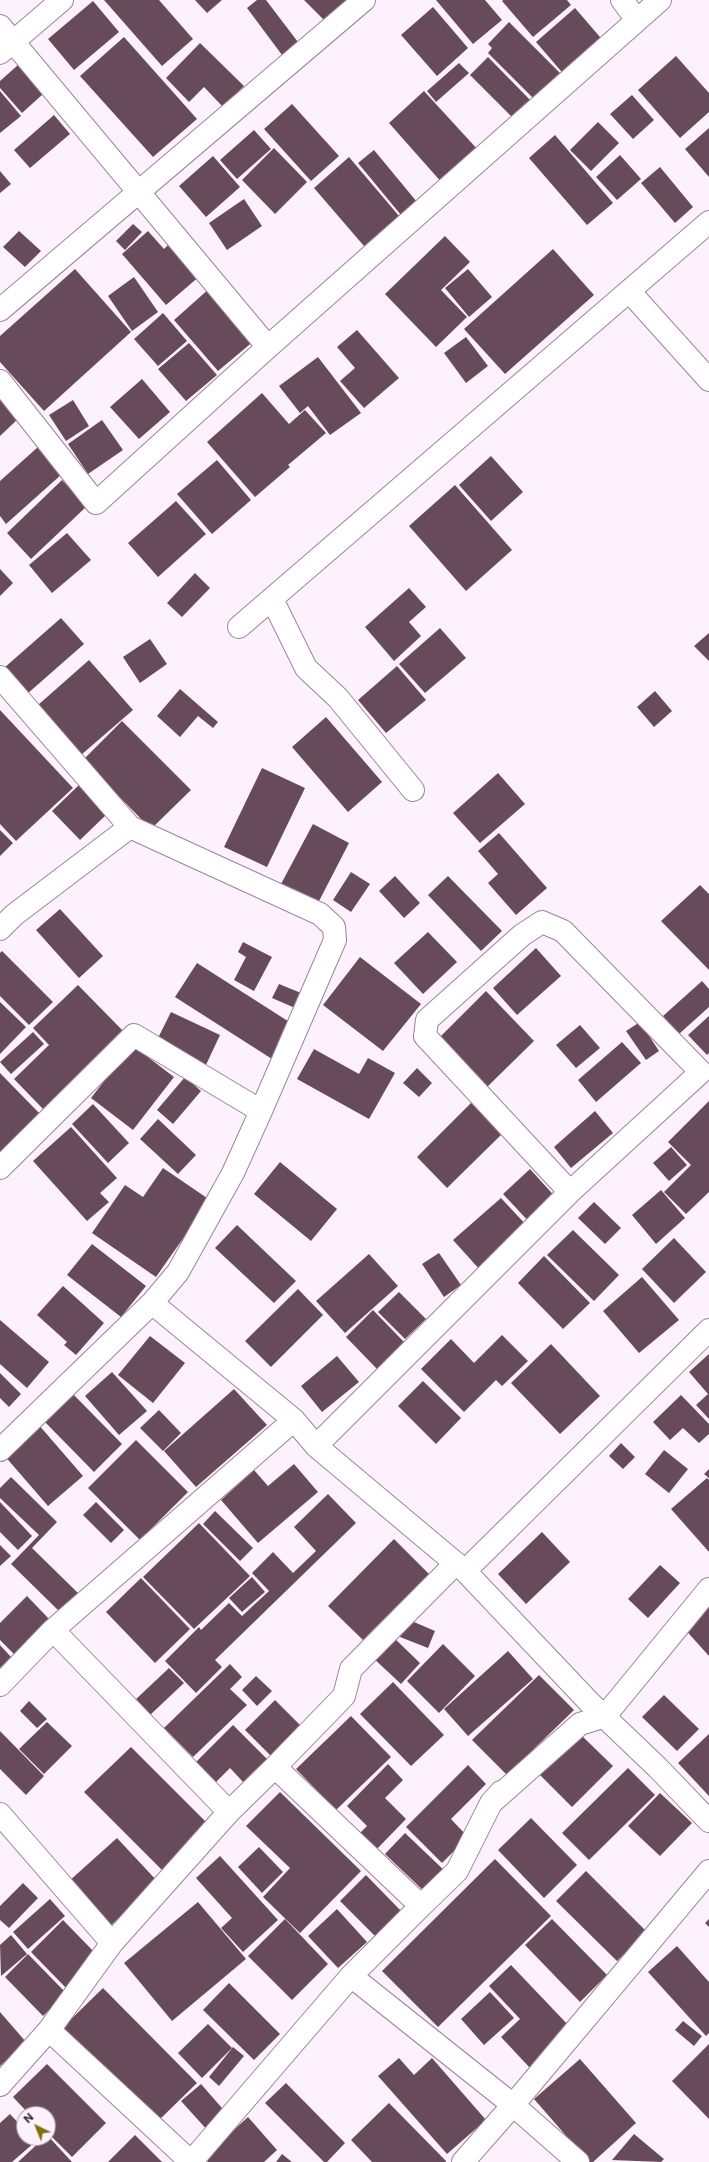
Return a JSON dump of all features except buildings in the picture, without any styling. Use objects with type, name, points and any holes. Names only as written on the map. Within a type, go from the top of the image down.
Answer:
[{"type":"street","points":[[62,0],[4,40],[138,192],[268,347]]},
{"type":"street","points":[[0,310],[364,0]]},
{"type":"street","points":[[622,0],[636,19]]},
{"type":"street","points":[[0,381],[96,503],[268,347],[636,19],[660,0]]},
{"type":"street","points":[[239,627],[709,222]]},
{"type":"street","points":[[628,291],[709,380]]},
{"type":"street","points":[[272,599],[306,668],[338,698],[413,790]]},
{"type":"street","points":[[0,677],[130,827],[320,914],[334,927],[335,940],[233,1173],[178,1272],[152,1304],[0,1450]]},
{"type":"street","points":[[5,915],[130,827]]},
{"type":"street","points":[[316,1446],[570,1192],[705,1068],[563,931],[542,922],[522,935],[427,1020],[425,1036],[570,1192]]},
{"type":"street","points":[[0,1168],[134,1035],[261,1111]]},
{"type":"street","points":[[152,1304],[294,1420],[316,1446],[460,1567],[598,1710],[709,1821]]},
{"type":"street","points":[[0,2085],[49,2030],[112,1943],[229,1812],[276,1767],[344,1696],[351,1669],[709,1330]]},
{"type":"street","points":[[0,1685],[53,1630],[294,1420]]},
{"type":"street","points":[[49,2030],[191,2162],[351,1976],[457,1871],[491,1803],[598,1710],[709,1589]]},
{"type":"street","points":[[53,1630],[229,1812]]},
{"type":"street","points":[[276,1767],[421,1906]]},
{"type":"street","points":[[0,1814],[112,1943]]},
{"type":"street","points":[[463,2162],[514,2105],[709,1871]]},
{"type":"street","points":[[351,1976],[514,2105],[578,2162]]}]
